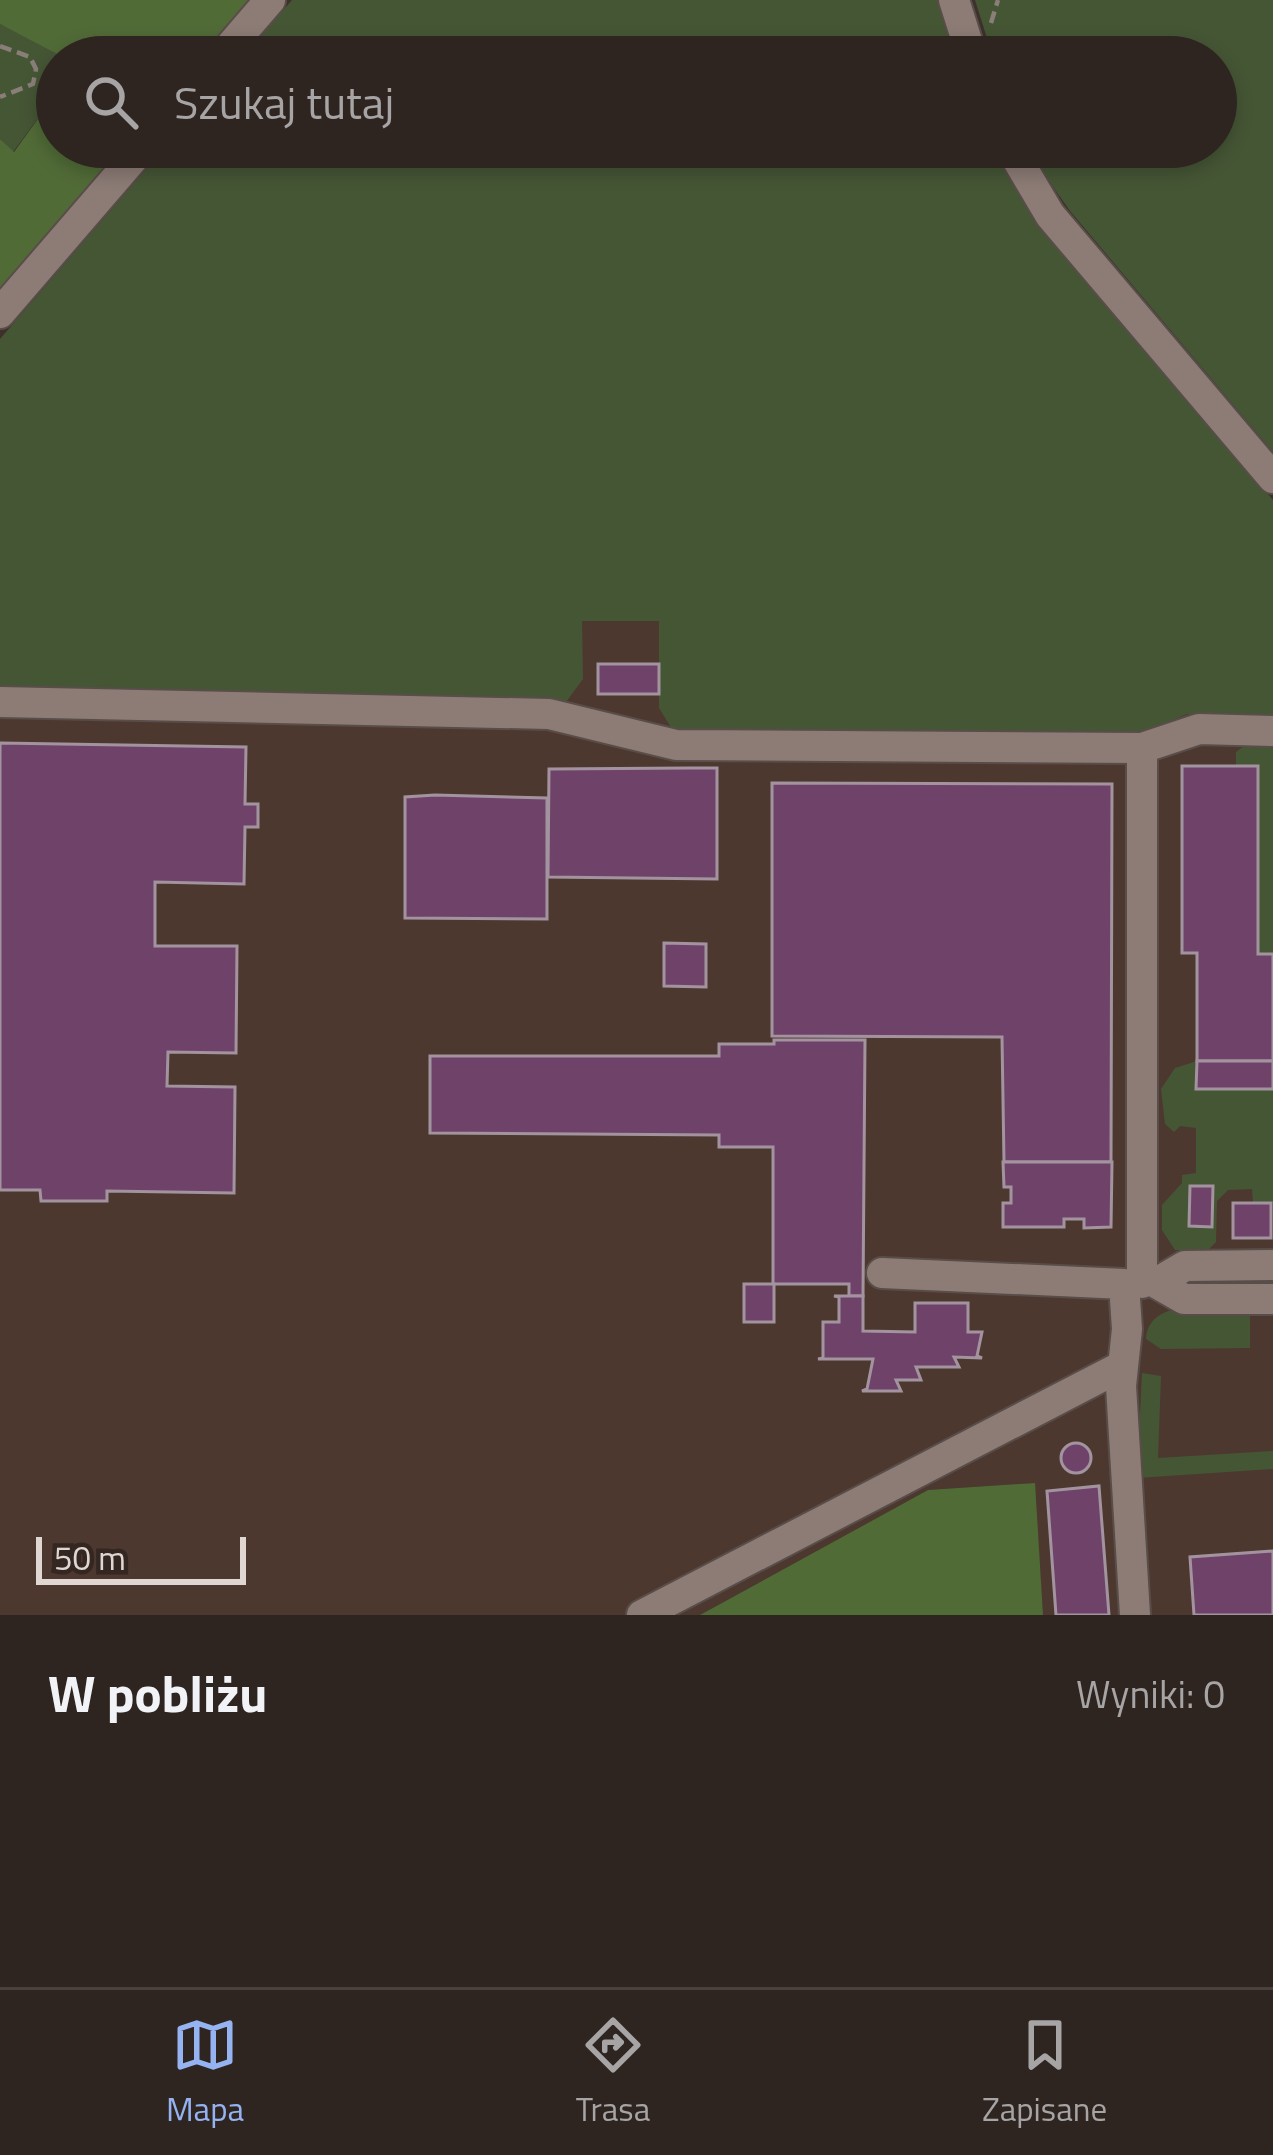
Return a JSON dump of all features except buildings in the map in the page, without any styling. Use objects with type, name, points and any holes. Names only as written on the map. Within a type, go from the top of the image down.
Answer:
[{"type":"lane","points":[[239,36],[270,0]]},
{"type":"lane","points":[[954,0],[965,36]]},
{"type":"lane","points":[[0,313],[125,168]]},
{"type":"lane","points":[[1022,168],[1050,215],[1273,478]]},
{"type":"lane","points":[[0,702],[549,714],[676,745],[1142,748],[1199,729],[1273,731]]},
{"type":"lane","points":[[1135,1615],[1122,1366],[1140,1283],[1142,748]]},
{"type":"lane","points":[[1140,1283],[1185,1266],[1273,1265]]},
{"type":"lane","points":[[881,1273],[1140,1283],[1184,1299],[1273,1299]]},
{"type":"lane","points":[[642,1615],[1122,1366]]},
{"type":"path","points":[[0,46],[30,57],[36,69],[32,84],[0,97]]},
{"type":"shaded area","points":[[565,609],[1273,689],[1273,1615],[1043,1615],[1034,1483],[928,1490],[700,1615],[0,1615],[0,686]]},
{"type":"green space","points":[[0,0],[252,0],[221,36],[36,36],[36,43],[0,24]]},
{"type":"green space","points":[[292,0],[939,0],[948,36],[260,36]]},
{"type":"green space","points":[[975,0],[1273,0],[1273,452],[1070,211],[1040,168],[1237,168],[1237,36],[986,36]]},
{"type":"green space","points":[[0,24],[36,41],[36,121],[13,152],[0,139]]},
{"type":"green space","points":[[36,122],[36,168],[107,168],[0,293],[0,139],[14,152]]},
{"type":"green space","points":[[147,168],[1004,168],[1045,233],[1273,500],[1273,714],[1187,714],[1148,731],[689,733],[672,729],[659,708],[659,621],[582,621],[583,679],[566,702],[0,691],[0,339]]},
{"type":"green space","points":[[1248,743],[1273,747],[1273,954],[1258,954],[1258,766],[1236,766],[1236,752]]},
{"type":"green space","points":[[1273,1030],[1273,1203],[1253,1203],[1252,1189],[1228,1190],[1217,1201],[1216,1242],[1208,1250],[1175,1250],[1162,1230],[1162,1205],[1182,1183],[1182,1175],[1196,1173],[1196,1128],[1180,1126],[1174,1132],[1165,1124],[1161,1089],[1175,1068],[1197,1061],[1197,1089],[1272,1089]]},
{"type":"green space","points":[[1250,1305],[1250,1348],[1161,1349],[1146,1339],[1150,1325],[1172,1310]]},
{"type":"green space","points":[[1142,1373],[1161,1376],[1158,1458],[1273,1451],[1273,1469],[1137,1478]]},
{"type":"green space","points":[[1035,1483],[1043,1615],[700,1615],[928,1490]]}]
